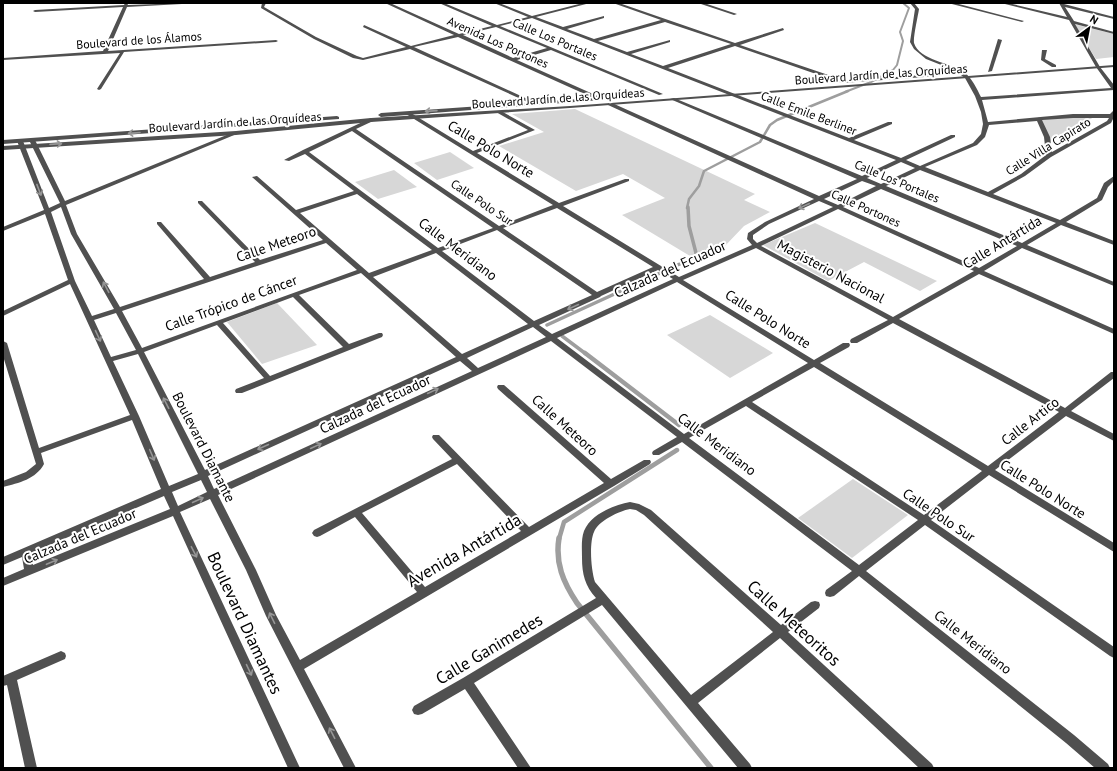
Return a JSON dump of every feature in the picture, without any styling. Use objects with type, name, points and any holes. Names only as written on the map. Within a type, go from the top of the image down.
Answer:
[{"type":"street","points":[[35,11],[182,3]]},
{"type":"street","points":[[264,3],[262,7],[315,38],[355,57],[363,59],[588,3]]},
{"type":"street","name":"Avenida Los Portones","points":[[387,3],[600,99]]},
{"type":"street","name":"Calle Los Portales","points":[[441,3],[662,94]]},
{"type":"street","name":"Calle Emile Berliner","points":[[496,3],[1114,243]]},
{"type":"street","points":[[503,6],[514,3]]},
{"type":"street","points":[[615,3],[844,82]]},
{"type":"street","points":[[700,3],[735,14]]},
{"type":"street","points":[[912,3],[916,9],[912,42],[914,47],[918,52],[934,62],[962,73],[967,78],[980,99],[986,124],[1113,114]]},
{"type":"street","points":[[950,3],[1022,21]]},
{"type":"street","points":[[1003,3],[1016,5],[1114,33]]},
{"type":"street","points":[[1062,4],[1114,18]]},
{"type":"street","points":[[1062,4],[1098,67],[1114,87]]},
{"type":"street","points":[[105,52],[125,5]]},
{"type":"street","points":[[1016,5],[1018,11]]},
{"type":"street","points":[[1020,16],[1024,27]]},
{"type":"street","points":[[562,29],[603,17]]},
{"type":"street","points":[[593,41],[666,20]]},
{"type":"street","points":[[364,26],[532,104]]},
{"type":"street","points":[[663,68],[783,29]]},
{"type":"street","points":[[990,71],[1000,40]]},
{"type":"street","points":[[627,54],[668,41]]},
{"type":"street","name":"Boulevard de los Álamos","points":[[3,59],[276,42]]},
{"type":"street","points":[[512,60],[550,49]]},
{"type":"street","points":[[100,89],[122,51]]},
{"type":"street","points":[[1045,51],[1044,59],[1054,66]]},
{"type":"street","name":"Boulevard Jardín de las Orquídeas","points":[[3,148],[21,144],[407,112],[844,82],[1114,60]]},
{"type":"street","name":"Boulevard Jardín de las Orquídeas","points":[[33,143],[236,132],[371,120],[610,104],[1114,66]]},
{"type":"street","points":[[980,99],[1114,87]]},
{"type":"street","name":"Calle Los Portales","points":[[672,99],[1114,284]]},
{"type":"street","name":"Calle Portones","points":[[610,104],[1114,332]]},
{"type":"street","name":"Calle Polo Norte","points":[[407,112],[679,278],[1114,548]]},
{"type":"street","points":[[473,153],[532,130],[499,112]]},
{"type":"street","name":"Calle Villa Capirato","points":[[989,194],[1023,175],[1049,156],[1109,122],[1113,114]]},
{"type":"street","points":[[1039,119],[1048,136],[1050,147],[1049,156]]},
{"type":"street","points":[[287,160],[371,120]]},
{"type":"street","points":[[850,140],[890,123]]},
{"type":"street","name":"Calzada del Ecuador","points":[[3,582],[213,493],[679,278],[756,246],[920,167],[972,146],[982,137],[986,124]]},
{"type":"street","name":"Calle Polo Sur","points":[[352,129],[598,296]]},
{"type":"street","points":[[3,228],[236,132]]},
{"type":"street","points":[[756,246],[750,239],[750,234],[755,230],[953,136]]},
{"type":"street","name":"Boulevard Jardín de las Orquídeas","points":[[3,142],[21,144]]},
{"type":"street","name":"Boulevard Diamante","points":[[33,143],[63,204],[74,234],[98,272],[140,351],[213,493],[251,570],[271,616],[350,768]]},
{"type":"street","points":[[21,144],[47,210],[72,281],[110,360],[167,491]]},
{"type":"street","name":"Calle Meridiano","points":[[305,152],[359,191],[436,251],[859,570],[1104,768]]},
{"type":"street","points":[[256,177],[328,240]]},
{"type":"street","points":[[1106,183],[1114,178]]},
{"type":"street","points":[[369,276],[627,180]]},
{"type":"street","points":[[1106,183],[1114,186]]},
{"type":"street","name":"Calle Antártida","points":[[894,319],[1100,199],[1106,183]]},
{"type":"street","points":[[296,212],[359,191]]},
{"type":"street","points":[[200,202],[259,263]]},
{"type":"street","points":[[159,223],[209,280]]},
{"type":"street","name":"Calle Meteoro","points":[[90,319],[118,311],[328,240],[477,371]]},
{"type":"street","name":"Magisterio Nacional","points":[[756,246],[1114,438]]},
{"type":"street","name":"Calzada del Ecuador","points":[[3,561],[203,475],[659,267]]},
{"type":"street","name":"Calle Trópico de Cáncer","points":[[110,360],[140,351],[362,270]]},
{"type":"street","points":[[3,314],[72,281]]},
{"type":"street","points":[[294,294],[348,347]]},
{"type":"street","points":[[854,341],[894,319]]},
{"type":"street","points":[[218,322],[269,379]]},
{"type":"street","points":[[239,391],[379,335]]},
{"type":"street","points":[[3,343],[40,464],[38,469],[32,473],[3,484]]},
{"type":"street","points":[[656,453],[846,345]]},
{"type":"street","name":"Calle Artico","points":[[830,593],[1114,374]]},
{"type":"street","name":"Calle Meteoro","points":[[501,387],[611,484]]},
{"type":"street","name":"Calle Polo Sur","points":[[746,402],[924,520],[1114,653]]},
{"type":"street","points":[[36,452],[135,416]]},
{"type":"street","points":[[436,437],[528,532]]},
{"type":"street","points":[[317,533],[458,459]]},
{"type":"street","name":"Avenida Antártida","points":[[298,667],[423,592],[648,462]]},
{"type":"street","name":"Boulevard Diamantes","points":[[167,491],[294,768]]},
{"type":"street","name":"Calle Meteoritos","points":[[603,599],[590,583],[587,570],[589,531],[593,525],[614,510],[626,506],[634,506],[643,509],[781,632],[928,768]]},
{"type":"street","points":[[356,512],[423,592]]},
{"type":"street","points":[[26,552],[29,571]]},
{"type":"street","points":[[603,599],[746,768]]},
{"type":"street","name":"Calle Ganimedes","points":[[418,710],[467,682],[603,599]]},
{"type":"street","points":[[691,702],[816,604]]},
{"type":"street","points":[[31,768],[7,680],[61,656]]},
{"type":"street","points":[[467,682],[525,768]]},
{"type":"shaded area","points":[[1074,24],[1114,34],[1114,57],[1096,59]]},
{"type":"shaded area","points":[[575,109],[755,194],[744,200],[770,212],[744,226],[724,247],[695,259],[622,215],[665,198],[623,174],[576,191],[499,146],[544,132],[512,114]]},
{"type":"shaded area","points":[[1096,116],[1046,144],[1046,131],[1038,117]]},
{"type":"shaded area","points":[[450,152],[474,168],[437,180],[414,163]]},
{"type":"shaded area","points":[[394,170],[417,187],[378,199],[355,182]]},
{"type":"shaded area","points":[[815,223],[937,281],[920,291],[864,262],[828,281],[763,245]]},
{"type":"shaded area","points":[[277,303],[317,345],[262,364],[227,322]]},
{"type":"shaded area","points":[[710,315],[773,353],[730,378],[667,335]]},
{"type":"shaded area","points":[[853,479],[908,515],[852,558],[798,518]]},
{"type":"waterway","points":[[845,92],[871,82],[893,70],[897,65],[903,41],[900,32],[909,8],[903,3]]},
{"type":"waterway","points":[[687,208],[689,199],[699,186],[704,171],[760,142],[770,125],[777,120],[848,91]]},
{"type":"waterway","points":[[547,325],[695,257],[696,253],[689,226],[688,207]]},
{"type":"waterway","points":[[562,336],[586,354]]},
{"type":"waterway","points":[[585,353],[679,425]]},
{"type":"waterway","points":[[559,539],[564,522],[677,450]]},
{"type":"waterway","points":[[559,538],[558,556],[561,572],[577,603],[711,768]]}]
